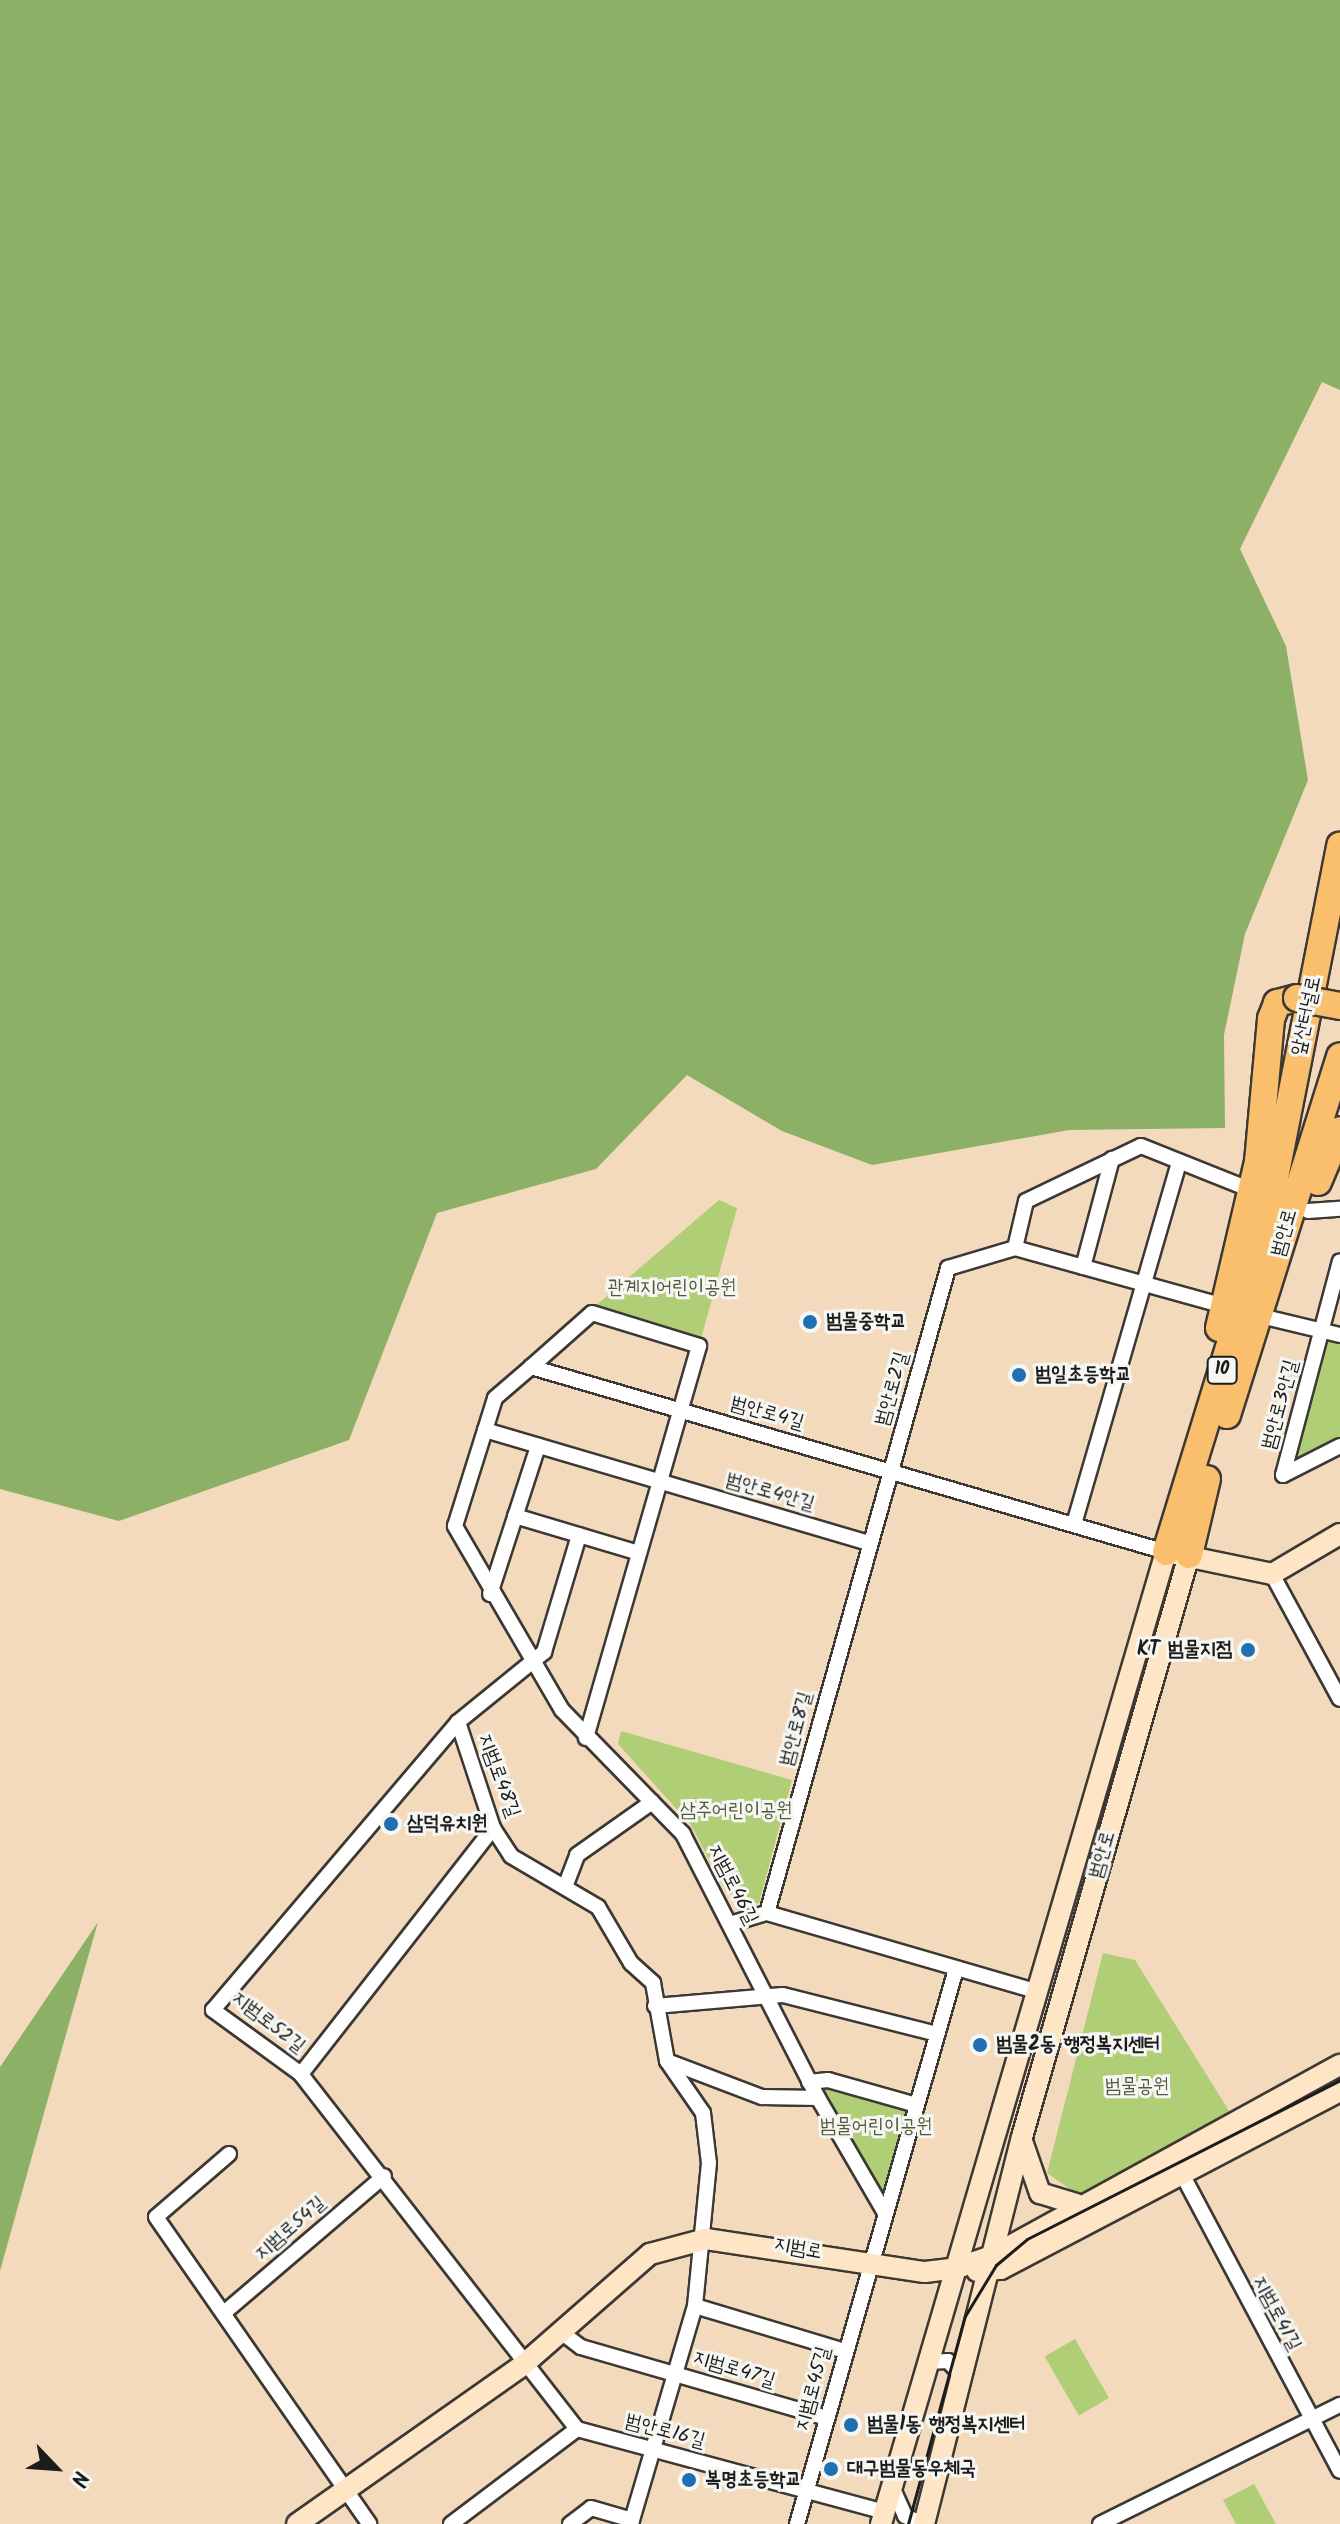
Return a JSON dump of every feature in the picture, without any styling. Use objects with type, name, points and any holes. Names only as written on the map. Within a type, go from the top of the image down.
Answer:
[{"type":"highway","name":"앞산터널로","points":[[1283,1195],[1340,845]]},
{"type":"highway","points":[[1216,1446],[1269,1318],[1283,1195],[1271,1019],[1277,1003],[1297,998],[1340,1006]]},
{"type":"highway","name":"앞산터널로","points":[[1283,1195],[1340,1056]]},
{"type":"highway","points":[[1207,1421],[1224,1306],[1283,1195],[1340,1130]]},
{"type":"highway","name":"범안로","points":[[1177,1553],[1207,1421],[1283,1195]]},
{"type":"highway","name":"범안로","points":[[1177,1553],[1216,1446],[1283,1195]]},
{"type":"main road","points":[[1177,1553],[1272,1574],[1340,1534]]},
{"type":"main road","name":"범안로","points":[[883,2518],[1036,1991],[1177,1553]]},
{"type":"main road","name":"범안로","points":[[924,2524],[1022,2137],[1177,1553]]},
{"type":"main road","points":[[990,2264],[1076,2204],[1340,2065]]},
{"type":"main road","points":[[990,2264],[1182,2174],[1340,2091]]},
{"type":"main road","points":[[1022,2137],[1040,2193],[1076,2204]]},
{"type":"main road","name":"지범로","points":[[297,2524],[523,2365],[650,2254],[706,2239],[869,2263],[957,2268],[990,2264]]},
{"type":"street","points":[[1224,1306],[1015,1248],[1026,1201],[1141,1146],[1179,1162],[1283,1195],[1340,1209]]},
{"type":"street","points":[[1083,1267],[1112,1159]]},
{"type":"street","points":[[1074,1524],[1147,1285],[1179,1162]]},
{"type":"street","name":"범안로2길","points":[[890,1471],[948,1268],[1015,1248]]},
{"type":"street","name":"범안로3안길","points":[[1339,1267],[1283,1475],[1340,1446]]},
{"type":"street","points":[[485,1430],[495,1398],[592,1313],[699,1346],[586,1738]]},
{"type":"street","points":[[1269,1318],[1340,1335]]},
{"type":"street","name":"범안로4길","points":[[531,1367],[1177,1553]]},
{"type":"street","name":"범안로4안길","points":[[485,1430],[869,1543]]},
{"type":"street","name":"지범로46길","points":[[485,1430],[455,1526],[531,1664],[586,1738],[683,1834],[809,2082],[885,2213]]},
{"type":"street","points":[[490,1594],[538,1446]]},
{"type":"street","name":"범안로8길","points":[[767,1913],[890,1471]]},
{"type":"street","points":[[515,1516],[639,1553]]},
{"type":"street","points":[[531,1664],[544,1652],[579,1535]]},
{"type":"street","points":[[1272,1574],[1340,1699]]},
{"type":"street","name":"지범로52길","points":[[531,1664],[458,1722],[213,2010],[301,2074],[384,2176],[523,2365],[577,2429]]},
{"type":"street","name":"지범로48길","points":[[458,1722],[493,1828],[511,1856],[598,1907],[614,1940],[653,1983],[667,2061],[703,2113],[706,2239]]},
{"type":"street","points":[[565,1887],[577,1855],[652,1802]]},
{"type":"street","points":[[301,2074],[493,1828]]},
{"type":"street","points":[[730,1924],[767,1913],[1036,1991]]},
{"type":"street","points":[[869,2263],[956,1969]]},
{"type":"street","points":[[655,2006],[765,1994],[937,2034]]},
{"type":"street","points":[[667,2061],[762,2097],[818,2098]]},
{"type":"street","points":[[809,2082],[828,2080],[917,2105]]},
{"type":"street","points":[[229,2154],[156,2217],[225,2312],[342,2491],[369,2524]]},
{"type":"street","name":"지범로41길","points":[[1182,2174],[1340,2471]]},
{"type":"street","name":"지범로54길","points":[[225,2312],[384,2176]]},
{"type":"street","name":"지범로47길","points":[[570,2524],[591,2508],[631,2522],[695,2306],[706,2239]]},
{"type":"street","name":"지범로45길","points":[[797,2524],[869,2263]]},
{"type":"street","points":[[695,2306],[845,2351]]},
{"type":"street","name":"지범로47길","points":[[561,2332],[581,2347],[827,2418]]},
{"type":"street","points":[[927,2362],[948,2361],[963,2377]]},
{"type":"street","points":[[1100,2524],[1340,2405]]},
{"type":"street","points":[[458,2522],[577,2429]]},
{"type":"street","name":"범안로16길","points":[[577,2429],[807,2491],[883,2518]]},
{"type":"street","points":[[893,2482],[896,2506],[924,2524]]},
{"type":"green space","points":[[0,0],[1340,0],[1340,390],[1322,382],[1240,549],[1286,646],[1308,780],[1245,934],[1224,1035],[1225,1128],[1069,1130],[872,1165],[782,1131],[687,1075],[596,1169],[437,1213],[349,1440],[119,1521],[0,1489]]},
{"type":"green space","name":"관계지어린이공원","points":[[719,1200],[737,1208],[701,1339],[592,1309]]},
{"type":"green space","points":[[1324,1339],[1340,1340],[1340,1439],[1295,1461]]},
{"type":"green space","name":"삼주어린이공원","points":[[621,1731],[792,1780],[759,1903],[741,1904],[724,1888],[691,1825],[618,1744]]},
{"type":"green space","points":[[98,1922],[61,2052],[0,2271],[0,2067]]},
{"type":"green space","name":"범물공원","points":[[1103,1953],[1135,1960],[1231,2114],[1078,2195],[1047,2173]]},
{"type":"green space","name":"범물어린이공원","points":[[825,2082],[913,2106],[884,2206],[821,2088]]},
{"type":"green space","points":[[1075,2339],[1109,2398],[1079,2415],[1045,2356]]},
{"type":"green space","points":[[1254,2484],[1276,2524],[1236,2524],[1223,2500]]},
{"type":"railway","points":[[908,2524],[965,2316],[996,2265],[1027,2239],[1340,2080]]},
{"type":"place","name":"범물중학교","points":[[810,1322]]},
{"type":"place","name":"범일초등학교","points":[[1019,1375]]},
{"type":"place","name":"KT 범물지점","points":[[1248,1650]]},
{"type":"place","name":"삼덕유치원","points":[[391,1824]]},
{"type":"place","name":"범물2동 행정복지센터","points":[[980,2045]]},
{"type":"place","name":"범물1동 행정복지센터","points":[[851,2425]]},
{"type":"place","name":"대구범물동우체국","points":[[831,2469]]},
{"type":"place","name":"복명초등학교","points":[[689,2480]]}]
